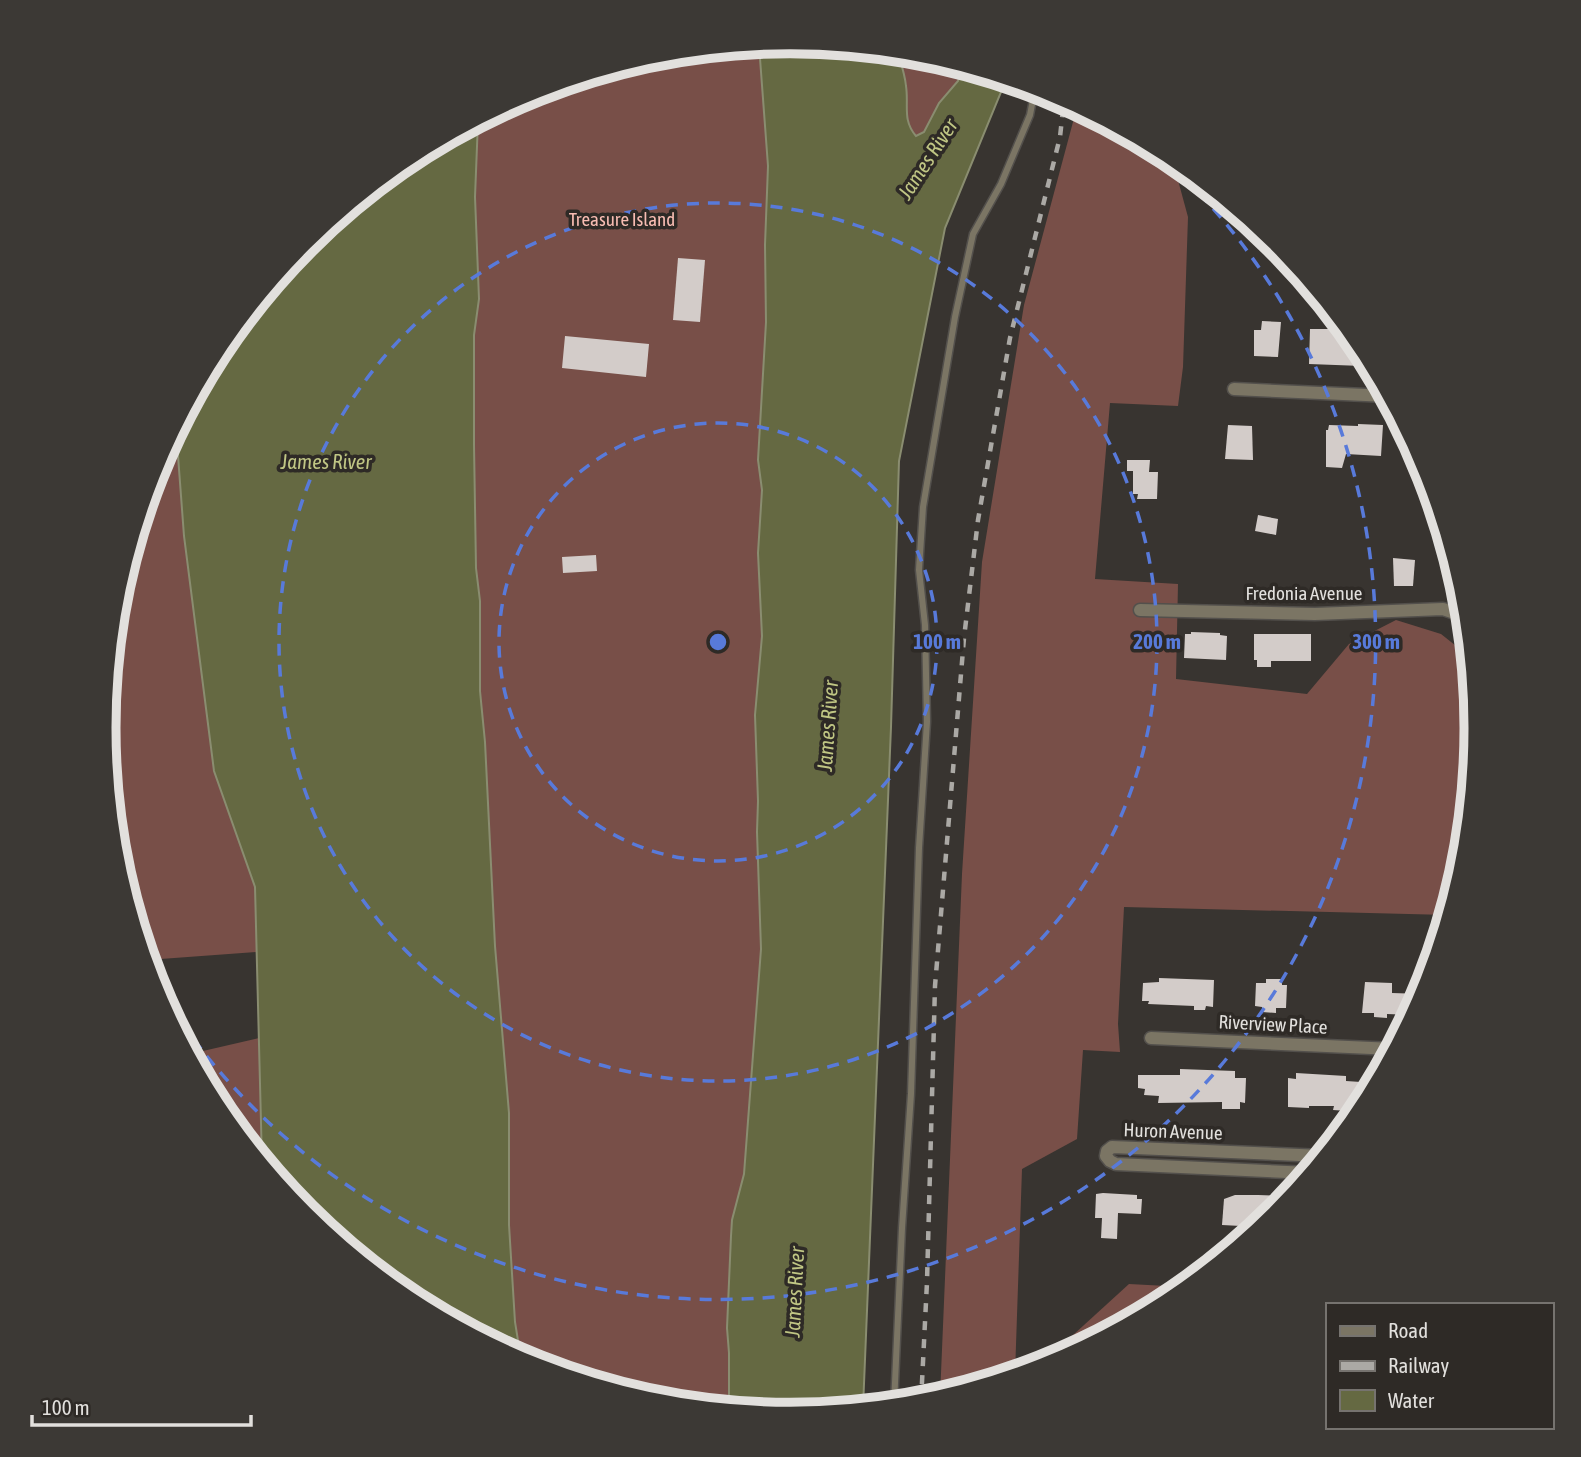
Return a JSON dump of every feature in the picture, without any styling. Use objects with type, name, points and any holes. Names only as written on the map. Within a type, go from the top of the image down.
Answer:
[{"type":"street","points":[[1234,389],[1376,395]]},
{"type":"street","name":"Fredonia Avenue","points":[[1140,610],[1315,614],[1443,609],[1455,613]]},
{"type":"street","name":"Riverview Place","points":[[1151,1038],[1383,1049]]},
{"type":"street","name":"Huron Avenue","points":[[1297,1172],[1116,1164],[1110,1161],[1107,1151],[1112,1147],[1311,1156]]},
{"type":"lane","points":[[894,1394],[911,1094],[919,848],[928,722],[925,625],[919,570],[923,507],[954,317],[973,233],[1006,173],[1030,115],[1033,100]]},
{"type":"green space","name":"Treasure Island","points":[[760,55],[768,166],[766,322],[758,460],[762,490],[758,553],[762,636],[755,715],[761,949],[744,1174],[732,1220],[727,1328],[729,1399],[659,1390],[616,1380],[519,1345],[509,1225],[509,1113],[495,946],[480,691],[480,601],[476,568],[474,445],[474,335],[479,299],[475,197],[478,132],[492,124],[574,90],[616,77],[702,60]]},
{"type":"green space","points":[[900,63],[960,76],[939,103],[924,132],[916,136],[907,118]]},
{"type":"green space","points":[[1074,117],[1128,145],[1177,177],[1188,217],[1183,367],[1178,406],[1110,403],[1095,579],[1178,584],[1176,679],[1307,694],[1349,644],[1396,620],[1441,634],[1460,649],[1465,728],[1463,773],[1452,860],[1438,915],[1124,907],[1118,1024],[1120,1052],[1083,1050],[1077,1139],[1022,1169],[1015,1364],[940,1386],[962,874],[982,562],[1024,305]]},
{"type":"green space","points":[[177,449],[184,536],[214,771],[255,887],[257,952],[157,959],[139,903],[122,817],[116,728],[122,640],[139,554],[152,512]]},
{"type":"green space","points":[[259,1038],[262,1146],[230,1103],[199,1052]]},
{"type":"green space","points":[[1129,1284],[1169,1286],[1128,1312],[1062,1345]]},
{"type":"water","name":"James River","points":[[760,55],[835,56],[901,64],[907,93],[907,118],[916,136],[924,132],[939,103],[960,76],[1002,89],[945,228],[899,461],[891,727],[863,1398],[790,1403],[729,1399],[727,1328],[732,1220],[744,1174],[761,949],[755,715],[762,636],[758,553],[762,490],[758,460],[766,322],[768,166]]},
{"type":"water","name":"James River","points":[[478,132],[475,197],[479,299],[474,335],[474,445],[476,568],[480,601],[480,691],[495,946],[509,1113],[509,1225],[519,1345],[453,1312],[380,1263],[314,1205],[262,1146],[255,887],[214,771],[184,536],[177,449],[207,391],[256,318],[314,252],[346,222],[416,168]]},
{"type":"building","points":[[678,258],[705,260],[700,322],[673,320]]},
{"type":"building","points":[[1262,321],[1281,322],[1278,357],[1254,356],[1254,330],[1261,330]]},
{"type":"building","points":[[1331,326],[1358,366],[1309,364],[1310,329],[1331,329]]},
{"type":"building","points":[[565,336],[649,344],[646,377],[562,368]]},
{"type":"building","points":[[1228,425],[1252,426],[1253,460],[1225,459]]},
{"type":"building","points":[[1329,425],[1383,425],[1381,456],[1346,454],[1342,468],[1326,467],[1326,430]]},
{"type":"building","points":[[1127,460],[1150,460],[1149,472],[1158,472],[1157,499],[1137,499],[1138,494],[1133,494],[1133,471],[1127,471]]},
{"type":"building","points":[[1258,515],[1278,519],[1276,535],[1255,531]]},
{"type":"building","points":[[596,555],[597,571],[563,573],[562,557]]},
{"type":"building","points":[[1393,558],[1415,560],[1413,586],[1394,586]]},
{"type":"building","points":[[1220,633],[1227,636],[1226,660],[1184,658],[1185,634]]},
{"type":"building","points":[[1254,634],[1311,634],[1311,661],[1271,661],[1271,667],[1257,667],[1257,660],[1254,660]]},
{"type":"building","points":[[1159,978],[1214,980],[1213,1007],[1194,1010],[1194,1006],[1148,1004],[1149,1001],[1142,1001],[1143,983],[1159,982]]},
{"type":"building","points":[[1266,979],[1282,979],[1282,985],[1287,985],[1286,1008],[1276,1008],[1276,1013],[1262,1012],[1262,1007],[1255,1006],[1256,983],[1266,983]]},
{"type":"building","points":[[1365,982],[1392,983],[1392,993],[1410,994],[1401,1015],[1387,1014],[1387,1018],[1374,1017],[1374,1013],[1362,1013]]},
{"type":"building","points":[[1180,1069],[1235,1071],[1235,1078],[1246,1078],[1245,1103],[1240,1102],[1240,1109],[1222,1109],[1222,1102],[1158,1103],[1159,1096],[1144,1095],[1145,1089],[1138,1088],[1138,1075],[1180,1075]]},
{"type":"building","points":[[1296,1073],[1346,1076],[1346,1081],[1364,1082],[1345,1111],[1333,1110],[1334,1106],[1288,1107],[1288,1078],[1296,1079]]},
{"type":"building","points":[[1096,1194],[1137,1195],[1137,1199],[1142,1199],[1141,1214],[1118,1213],[1117,1239],[1101,1238],[1102,1218],[1095,1218]]},
{"type":"building","points":[[1235,1195],[1276,1196],[1244,1226],[1222,1225],[1224,1199]]},
{"type":"railway","points":[[922,1390],[935,986],[964,638],[978,520],[1010,338],[1060,137],[1063,112]]}]
